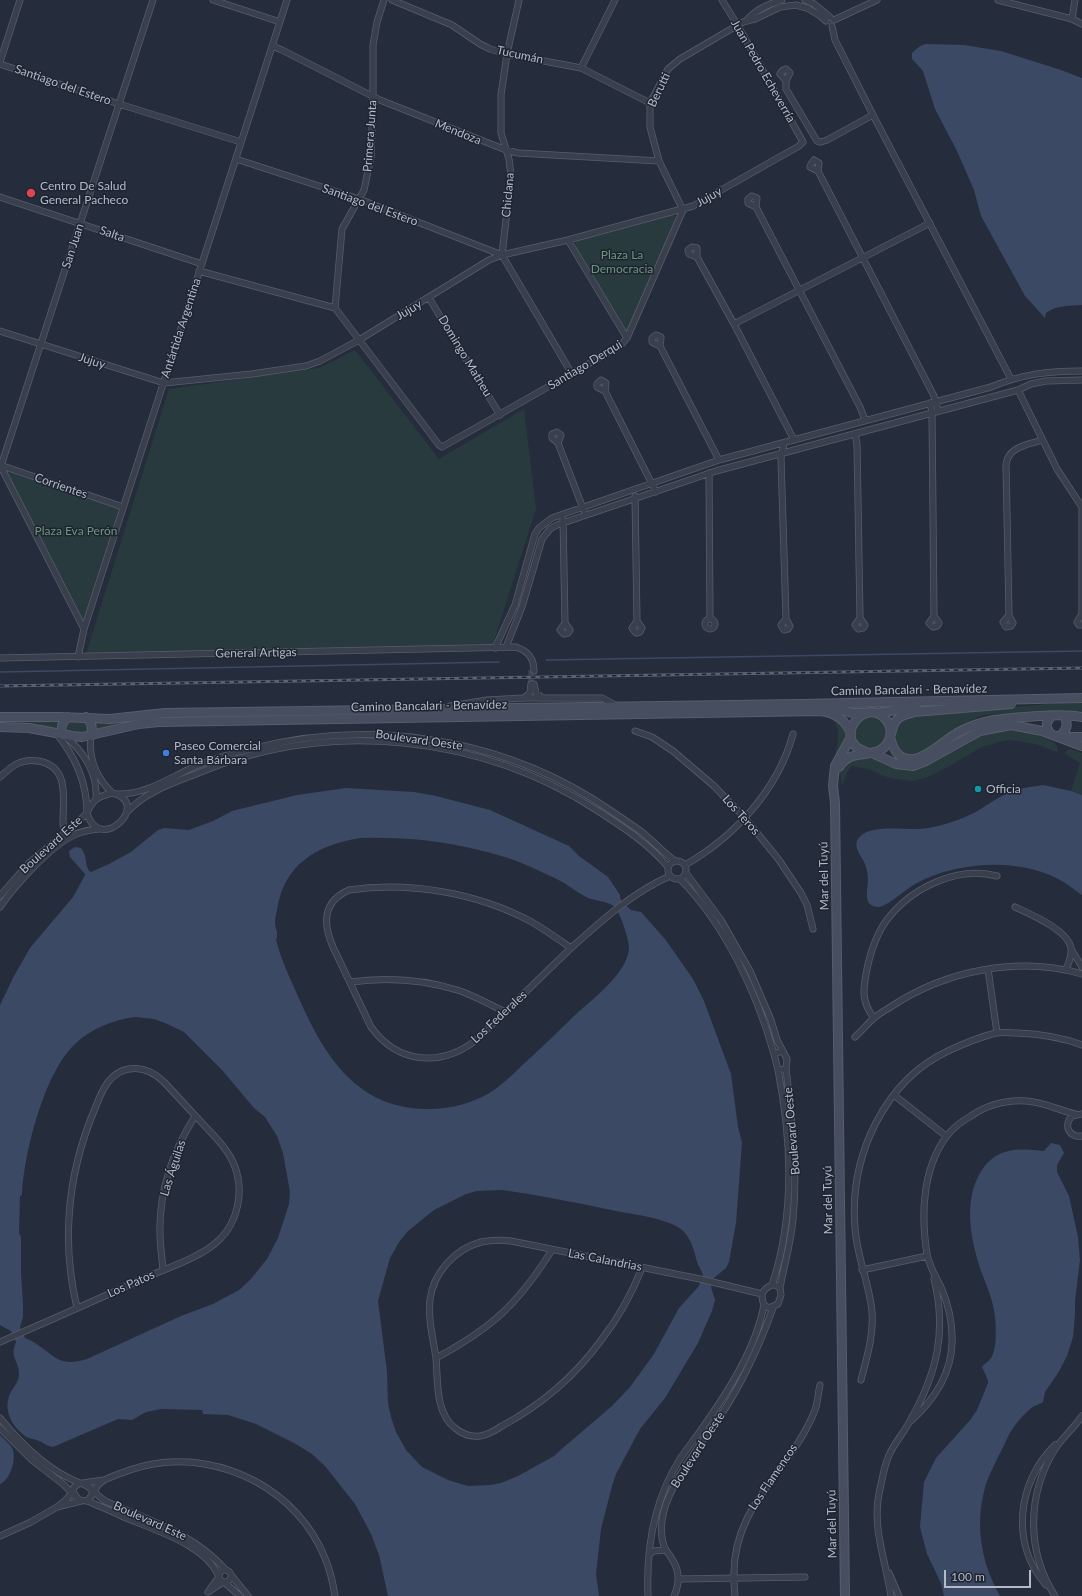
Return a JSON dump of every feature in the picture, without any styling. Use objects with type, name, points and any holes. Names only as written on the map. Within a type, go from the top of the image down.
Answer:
[{"type":"main road","name":"Camino Bancalari - Benavídez","points":[[890,736],[897,718],[906,714],[1072,698]]},
{"type":"main road","name":"Camino Bancalari - Benavídez","points":[[0,718],[86,717],[110,719],[159,714],[1082,698]]},
{"type":"main road","name":"Camino Bancalari - Benavídez","points":[[802,704],[853,713],[871,713],[887,712],[913,706],[972,704],[1016,700]]},
{"type":"main road","name":"Camino Bancalari - Benavídez","points":[[0,727],[29,728],[82,737],[139,724],[159,722],[820,711],[831,713],[842,719],[851,735]]},
{"type":"main road","points":[[1082,717],[1068,715],[995,719],[980,723],[959,732],[923,756],[914,759],[906,759],[898,754],[892,746],[889,725],[884,718],[871,713],[865,714],[856,719],[851,728],[851,735],[855,745],[869,753],[896,764],[913,766],[926,761],[980,731],[1016,725],[1050,733],[1082,746]]},
{"type":"main road","points":[[1068,715],[1082,722]]},
{"type":"main road","points":[[1060,737],[1067,727],[1068,715]]},
{"type":"main road","points":[[1050,733],[1047,728],[1047,723],[1052,716]]},
{"type":"main road","points":[[60,734],[63,723],[68,717]]},
{"type":"main road","points":[[86,717],[91,723],[91,736]]},
{"type":"main road","points":[[835,803],[833,786],[835,766],[851,735]]},
{"type":"main road","points":[[835,803],[838,771],[842,762],[850,757],[884,748],[890,736]]},
{"type":"main road","points":[[1060,737],[1082,737]]},
{"type":"main road","name":"Mar del Tuyú","points":[[835,803],[845,1596]]},
{"type":"street","points":[[0,63],[20,0]]},
{"type":"street","name":"San Juan","points":[[0,466],[153,0]]},
{"type":"street","points":[[213,0],[280,22]]},
{"type":"street","name":"Antártida Argentina","points":[[78,657],[84,628],[287,0]]},
{"type":"street","name":"Primera Junta","points":[[335,308],[342,229],[359,199],[366,182],[371,157],[373,38],[384,0]]},
{"type":"street","name":"Tucumán","points":[[392,0],[452,25],[480,44],[507,54],[581,68],[650,103]]},
{"type":"street","name":"Chiclana","points":[[502,255],[511,165],[501,133],[501,95],[507,54],[519,0]]},
{"type":"street","points":[[581,68],[616,0]]},
{"type":"street","name":"Juan Pedro Echeverría","points":[[722,0],[803,142]]},
{"type":"street","points":[[747,20],[757,11],[782,0]]},
{"type":"street","points":[[805,0],[821,9],[830,20]]},
{"type":"street","points":[[877,0],[830,20],[828,26],[832,26],[835,40],[873,115],[1011,378]]},
{"type":"street","points":[[998,0],[1005,0],[1072,19],[1082,24]]},
{"type":"street","points":[[1072,19],[1075,0]]},
{"type":"street","points":[[747,20],[755,19],[780,7],[796,5],[812,10],[830,20]]},
{"type":"street","name":"Berutti","points":[[683,210],[659,161],[650,128],[650,103],[659,84],[675,62],[747,20]]},
{"type":"street","name":"Mendoza","points":[[272,46],[373,97],[506,150],[518,153],[659,161]]},
{"type":"street","name":"Santiago del Estero","points":[[0,63],[119,104],[241,142]]},
{"type":"street","points":[[786,81],[786,89],[817,141],[821,142],[827,140],[873,115]]},
{"type":"street","name":"Jujuy","points":[[0,331],[164,383],[252,374],[313,364],[359,340],[489,260],[502,255],[568,240],[683,210],[700,202],[799,146],[803,142]]},
{"type":"street","name":"Santiago del Estero","points":[[236,159],[359,199],[502,255]]},
{"type":"street","points":[[818,171],[934,396],[934,616]]},
{"type":"street","name":"Salta","points":[[0,197],[202,264]]},
{"type":"street","points":[[756,207],[860,407],[864,431]]},
{"type":"street","name":"Santiago Derqui","points":[[359,340],[442,447],[620,346],[627,338],[683,210]]},
{"type":"street","points":[[734,324],[930,223]]},
{"type":"street","points":[[568,240],[627,338]]},
{"type":"street","points":[[502,255],[572,374]]},
{"type":"street","points":[[697,257],[734,324],[794,440]]},
{"type":"street","points":[[200,271],[335,308],[359,340]]},
{"type":"street","name":"Domingo Matheu","points":[[429,298],[500,415]]},
{"type":"street","points":[[660,346],[716,461],[716,471]]},
{"type":"street","points":[[495,648],[515,605],[535,534],[544,523],[552,518],[716,461],[991,387],[1011,378],[1052,371],[1082,371]]},
{"type":"street","points":[[1020,377],[1025,382],[1020,389]]},
{"type":"street","points":[[506,647],[522,607],[542,539],[550,530],[563,522],[636,499],[716,471],[1020,389],[1031,384],[1046,381],[1082,380]]},
{"type":"street","points":[[1002,382],[1001,387],[1008,392]]},
{"type":"street","points":[[1020,389],[1042,440],[1067,486],[1082,508],[1082,614],[1077,622],[1082,626]]},
{"type":"street","points":[[605,391],[656,492]]},
{"type":"street","points":[[849,425],[857,444],[860,618]]},
{"type":"street","points":[[1008,615],[1007,457],[1014,450],[1042,440]]},
{"type":"street","points":[[558,443],[585,516]]},
{"type":"street","points":[[784,443],[782,458],[786,619]]},
{"type":"street","points":[[0,466],[84,628]]},
{"type":"street","name":"Corrientes","points":[[0,466],[123,507]]},
{"type":"street","points":[[702,466],[707,474],[710,619]]},
{"type":"street","points":[[633,491],[636,499],[638,621]]},
{"type":"street","points":[[562,514],[565,623]]},
{"type":"street","points":[[515,605],[522,607]]},
{"type":"street","name":"General Artigas","points":[[0,658],[513,647],[522,649],[530,656],[533,660],[532,670]]},
{"type":"street","points":[[524,698],[530,692],[532,684],[536,693],[543,698]]},
{"type":"street","points":[[434,710],[487,700],[524,698],[602,698],[619,707]]},
{"type":"street","name":"Los Teros","points":[[635,731],[652,737],[673,751],[714,786],[745,818],[779,860],[801,893],[810,912],[813,929]]},
{"type":"street","name":"Boulevard Oeste","points":[[115,794],[137,793],[197,766],[226,756],[270,744],[335,734],[368,733],[411,737],[463,746],[504,757],[545,774],[592,798],[642,833],[675,861]]},
{"type":"street","points":[[60,734],[71,753],[81,776],[86,794],[87,812],[90,821],[99,829],[111,828],[122,821],[127,812],[125,801],[115,794],[100,779],[90,750],[91,736]]},
{"type":"street","points":[[60,734],[75,745],[88,764],[96,785],[96,798],[87,812]]},
{"type":"street","points":[[685,865],[719,842],[745,818],[777,774],[787,753],[793,734]]},
{"type":"street","points":[[313,737],[313,744]]},
{"type":"street","points":[[410,744],[411,737]]},
{"type":"street","name":"Boulevard Oeste","points":[[127,812],[139,801],[171,784],[228,762],[266,752],[313,744],[371,741],[410,744],[456,751],[484,758],[506,765],[550,783],[588,804],[628,831],[651,849],[668,867]]},
{"type":"street","points":[[226,756],[228,762]]},
{"type":"street","points":[[0,777],[16,764],[23,761],[40,761],[49,765],[62,780],[64,790],[63,822],[65,836]]},
{"type":"street","points":[[137,793],[139,801]]},
{"type":"street","points":[[96,798],[115,794]]},
{"type":"street","points":[[588,804],[592,798]]},
{"type":"street","name":"Boulevard Este","points":[[1,904],[87,812]]},
{"type":"street","name":"Boulevard Este","points":[[0,896],[29,863],[65,836],[99,829]]},
{"type":"street","points":[[680,879],[716,924],[738,962],[759,1007],[774,1054],[782,1051],[764,1001],[744,959],[721,920],[686,873],[685,865],[681,861],[675,861],[668,867],[670,876],[674,879],[680,879],[686,873]]},
{"type":"street","points":[[874,1018],[865,1002],[864,985],[870,955],[881,929],[890,916],[912,896],[940,881],[957,875],[971,873],[985,873],[997,876]]},
{"type":"street","name":"Los Federales","points":[[571,948],[530,921],[498,907],[448,894],[410,888],[390,887],[354,890],[344,893],[332,903],[326,921],[328,934],[364,1016],[378,1037],[393,1049],[426,1059],[440,1057],[464,1049],[480,1036],[571,948],[624,903],[650,885],[670,876]]},
{"type":"street","points":[[1015,907],[1051,925],[1069,944],[1082,967]]},
{"type":"street","points":[[1066,969],[1071,958],[1071,949]]},
{"type":"street","points":[[738,962],[744,959]]},
{"type":"street","points":[[855,1037],[874,1018],[908,996],[931,984],[955,976],[988,969],[1020,966],[1066,969],[1082,974]]},
{"type":"street","points":[[988,969],[997,1033]]},
{"type":"street","points":[[350,982],[388,979],[422,982],[458,990],[505,1012]]},
{"type":"street","points":[[861,1380],[870,1342],[872,1312],[857,1247],[855,1226],[857,1183],[868,1138],[875,1122],[894,1095],[913,1074],[928,1062],[965,1043],[997,1033],[1038,1034],[1066,1039],[1082,1046]]},
{"type":"street","name":"Boulevard Oeste","points":[[780,1288],[793,1221],[796,1178],[794,1136],[786,1069],[787,1059],[782,1051]]},
{"type":"street","name":"Boulevard Oeste","points":[[772,1285],[784,1236],[789,1177],[788,1148],[778,1070],[774,1054]]},
{"type":"street","name":"Los Patos","points":[[0,1342],[24,1332],[203,1252],[220,1240],[234,1219],[238,1202],[239,1185],[233,1162],[220,1143],[164,1082],[150,1071],[144,1069],[126,1070],[114,1076],[108,1082],[99,1098],[85,1134],[77,1165],[69,1216],[68,1253],[70,1273],[77,1308]]},
{"type":"street","points":[[778,1070],[786,1069]]},
{"type":"street","points":[[894,1095],[946,1136]]},
{"type":"street","points":[[885,1563],[899,1594],[891,1595],[879,1536],[877,1518],[878,1496],[890,1453],[911,1421],[928,1388],[938,1345],[940,1314],[937,1290],[928,1256],[924,1217],[927,1182],[932,1164],[946,1136],[963,1121],[982,1109],[1005,1102],[1025,1101],[1058,1108],[1075,1114],[1082,1114]]},
{"type":"street","points":[[1058,1108],[1072,1134],[1078,1137],[1082,1136]]},
{"type":"street","points":[[1067,1123],[1069,1118],[1075,1114]]},
{"type":"street","name":"Las Águilas","points":[[163,1270],[160,1234],[161,1207],[164,1190],[180,1143],[195,1116]]},
{"type":"street","points":[[789,1177],[796,1178]]},
{"type":"street","name":"Las Calandrias","points":[[642,1268],[631,1293],[617,1318],[602,1339],[580,1365],[552,1393],[510,1422],[481,1436],[465,1434],[456,1429],[445,1417],[440,1402],[430,1314],[430,1300],[433,1287],[443,1267],[452,1258],[480,1242],[492,1240],[511,1241],[700,1279],[762,1294]]},
{"type":"street","points":[[436,1358],[487,1327],[512,1305],[536,1276],[552,1250]]},
{"type":"street","points":[[862,1270],[928,1256]]},
{"type":"street","points":[[911,1421],[937,1392],[945,1377],[950,1360],[952,1330],[950,1312],[930,1263]]},
{"type":"street","points":[[775,1285],[780,1288],[780,1300],[773,1308],[764,1306],[761,1297],[768,1286],[775,1285]]},
{"type":"street","name":"Boulevard Oeste","points":[[648,1596],[648,1565],[653,1523],[668,1484],[679,1460],[723,1399],[750,1347],[762,1317],[764,1306]]},
{"type":"street","name":"Boulevard Oeste","points":[[679,1579],[676,1566],[666,1550],[662,1534],[661,1523],[666,1505],[674,1487],[693,1454],[728,1403],[756,1352],[773,1308]]},
{"type":"street","points":[[940,1314],[950,1312]]},
{"type":"street","name":"Los Flamencos","points":[[735,1596],[734,1579],[736,1550],[745,1523],[757,1500],[786,1461],[805,1430],[816,1408],[820,1385]]},
{"type":"street","points":[[928,1388],[937,1392]]},
{"type":"street","points":[[723,1399],[728,1403]]},
{"type":"street","points":[[1053,1594],[1038,1575],[1027,1552],[1023,1538],[1022,1517],[1025,1499],[1037,1468],[1047,1453],[1064,1436],[1080,1424],[1082,1416]]},
{"type":"street","points":[[0,1418],[38,1461],[65,1477],[81,1483]]},
{"type":"street","points":[[0,1428],[73,1492]]},
{"type":"street","points":[[1053,1594],[1038,1558],[1033,1537],[1033,1516],[1039,1482],[1055,1450],[1064,1436]]},
{"type":"street","points":[[0,1536],[31,1522],[57,1507],[67,1499],[73,1492],[76,1485],[81,1483],[104,1480],[135,1468],[154,1464],[188,1462],[216,1466],[254,1480],[282,1498],[296,1512],[310,1530],[325,1558],[335,1596]]},
{"type":"street","points":[[1032,1479],[1039,1482]]},
{"type":"street","points":[[57,1507],[84,1501],[104,1480]]},
{"type":"street","name":"Boulevard Este","points":[[81,1483],[101,1499],[173,1529],[194,1542],[215,1558],[231,1575]]},
{"type":"street","points":[[668,1484],[674,1487]]},
{"type":"street","name":"Boulevard Este","points":[[73,1492],[84,1501],[160,1531],[191,1548],[212,1565],[221,1579],[240,1596]]},
{"type":"street","points":[[127,1518],[130,1512]]},
{"type":"street","points":[[650,1554],[654,1551],[666,1550]]},
{"type":"street","points":[[1031,1561],[1038,1558]]},
{"type":"street","points":[[206,1594],[221,1579],[222,1570],[226,1570]]},
{"type":"street","points":[[221,1579],[230,1579],[231,1575],[248,1596]]},
{"type":"street","points":[[674,1596],[679,1579],[806,1577]]},
{"type":"green space","name":"Plaza La Democracia","points":[[672,215],[676,216],[676,219],[628,330],[625,330],[576,248],[576,242],[580,239]]},
{"type":"green space","points":[[355,350],[439,459],[524,409],[536,509],[493,644],[84,660],[169,389],[319,368]]},
{"type":"green space","name":"Plaza Eva Perón","points":[[1,466],[123,507],[84,629]]},
{"type":"green space","points":[[1082,701],[1082,714],[1056,711],[984,715],[967,722],[916,755],[906,755],[901,753],[893,739],[894,727],[904,717]]},
{"type":"green space","points":[[824,707],[851,716],[847,721],[839,713],[223,717],[95,730],[95,723],[158,717]]},
{"type":"green space","points":[[830,717],[842,725],[846,734],[846,739],[842,749],[834,763],[838,733],[837,727]]},
{"type":"green space","points":[[868,717],[874,717],[883,721],[887,733],[883,745],[874,749],[868,749],[859,745],[855,736],[855,730],[859,721]]},
{"type":"green space","points":[[58,720],[59,722],[57,729],[37,724],[0,722]]},
{"type":"green space","points":[[72,721],[86,723],[88,730],[83,733],[69,732],[66,726]]},
{"type":"green space","points":[[1015,729],[1050,740],[1057,746],[1057,752],[1036,744],[1010,740],[1003,741],[982,747],[928,777],[912,781],[889,778],[868,769],[852,766],[847,772],[842,787],[840,770],[846,761],[860,758],[870,758],[893,766],[983,734]]},
{"type":"green space","points":[[1071,749],[1082,753],[1082,795],[1071,791],[1080,763],[1065,754],[1067,750]]},
{"type":"water","points":[[926,44],[964,45],[1001,51],[1082,78],[1082,305],[1063,306],[1050,310],[1046,313],[1045,318],[1025,296],[981,216],[974,190],[957,151],[935,109],[923,71],[912,59],[912,53],[920,46]]},
{"type":"water","points":[[1043,785],[1082,795],[1082,895],[1054,877],[1038,871],[1021,867],[985,865],[967,867],[932,876],[913,885],[883,906],[874,906],[868,902],[867,870],[856,844],[862,835],[869,831],[878,829],[920,829],[946,824],[974,813],[999,797],[1012,791]]},
{"type":"water","points":[[346,788],[414,792],[436,796],[490,810],[569,846],[579,856],[608,877],[620,895],[623,903],[631,910],[641,912],[665,939],[693,979],[704,1001],[731,1074],[738,1127],[742,1143],[736,1223],[729,1262],[726,1268],[714,1278],[711,1287],[715,1300],[712,1311],[698,1343],[665,1398],[640,1429],[616,1474],[601,1529],[596,1574],[599,1596],[388,1596],[379,1555],[371,1534],[355,1504],[325,1466],[312,1454],[294,1443],[256,1424],[228,1415],[203,1414],[202,1410],[161,1409],[146,1412],[132,1420],[118,1419],[53,1447],[25,1436],[16,1428],[8,1413],[9,1396],[18,1380],[19,1369],[14,1355],[14,1347],[16,1342],[11,1331],[0,1325],[0,1005],[30,948],[73,897],[84,877],[85,874],[70,857],[69,851],[75,847],[81,848],[89,871],[91,872],[131,852],[158,830],[164,828],[189,830],[213,821],[232,811],[297,795]],"holes":[[[360,838],[391,838],[449,844],[515,860],[564,883],[588,898],[612,905],[618,912],[623,924],[629,946],[628,956],[617,975],[599,994],[506,1081],[484,1096],[467,1103],[432,1109],[399,1106],[378,1098],[359,1087],[343,1072],[329,1055],[317,1036],[307,1015],[285,967],[276,940],[277,935],[275,919],[281,894],[287,880],[295,869],[305,859],[317,852],[344,841]],[[135,1017],[154,1019],[184,1032],[222,1070],[254,1108],[265,1117],[277,1136],[283,1153],[290,1192],[289,1204],[278,1238],[267,1259],[250,1280],[239,1290],[213,1304],[181,1316],[87,1359],[76,1362],[67,1362],[60,1360],[34,1342],[25,1338],[20,1327],[23,1317],[21,1237],[19,1233],[20,1196],[22,1195],[31,1136],[45,1093],[64,1057],[75,1044],[88,1033],[127,1018]],[[502,1190],[530,1194],[641,1215],[670,1223],[678,1227],[688,1237],[703,1275],[699,1286],[679,1308],[654,1354],[630,1387],[612,1406],[554,1456],[518,1476],[501,1483],[468,1486],[448,1480],[422,1467],[406,1450],[396,1432],[388,1403],[387,1372],[378,1301],[390,1258],[399,1242],[408,1231],[434,1210],[466,1194],[477,1191]]]},
{"type":"water","points":[[1051,1143],[1060,1145],[1064,1153],[1057,1165],[1057,1172],[1069,1196],[1078,1237],[1080,1260],[1075,1301],[1073,1337],[1067,1356],[1045,1392],[1043,1402],[1032,1408],[1016,1424],[1007,1438],[987,1481],[981,1510],[981,1540],[988,1569],[1000,1596],[944,1596],[941,1583],[927,1554],[920,1527],[924,1482],[936,1458],[971,1419],[977,1410],[988,1383],[982,1367],[989,1361],[994,1352],[996,1332],[993,1304],[974,1247],[970,1222],[972,1197],[980,1173],[986,1164],[993,1158],[1008,1151],[1044,1151]]},
{"type":"water","points":[[0,1435],[11,1446],[14,1459],[7,1479],[0,1484]]},
{"type":"waterway","points":[[546,660],[1082,651]]},
{"type":"waterway","points":[[0,672],[499,662]]},
{"type":"tunnel","points":[[531,670],[531,684]]},
{"type":"railway","points":[[0,686],[1082,668]]},
{"type":"place","name":"Centro De Salud General Pacheco","points":[[31,193]]},
{"type":"place","name":"Paseo Comercial Santa Bárbara","points":[[166,753]]},
{"type":"place","name":"Officia","points":[[978,789]]}]
